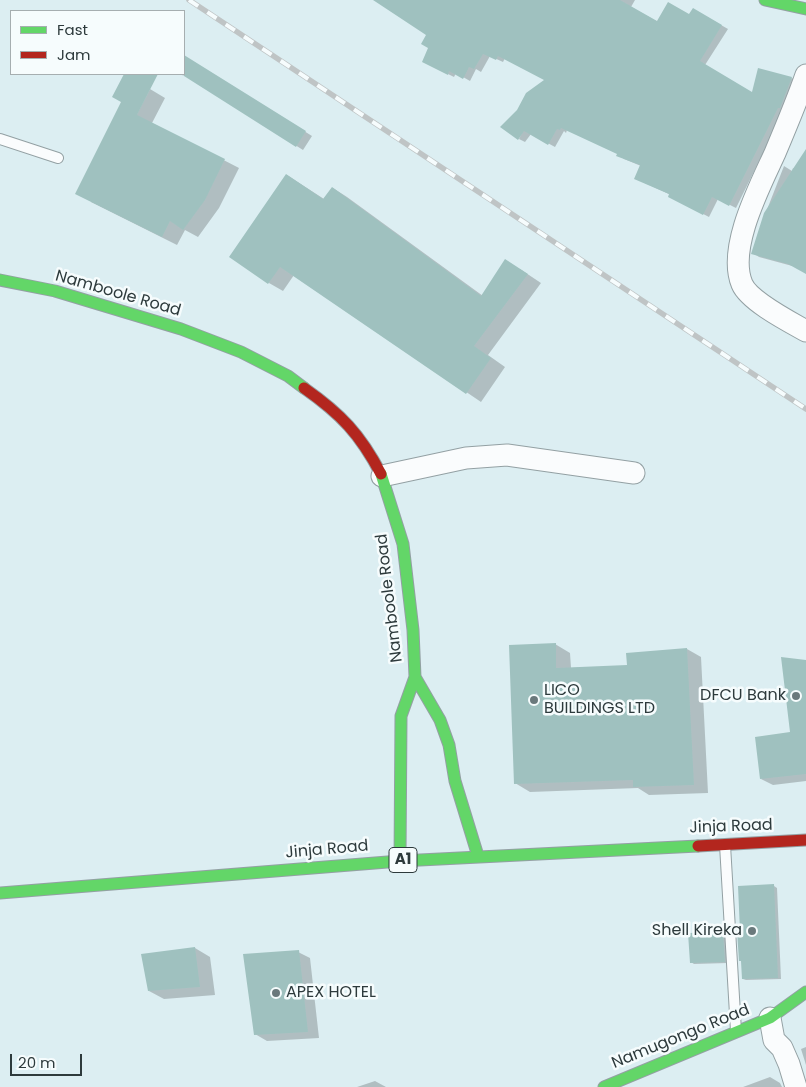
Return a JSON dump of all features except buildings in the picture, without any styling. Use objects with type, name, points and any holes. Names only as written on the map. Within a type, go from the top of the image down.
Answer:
[{"type":"main road","points":[[765,0],[806,9]]},
{"type":"main road","name":"Namboole Road","points":[[0,280],[55,291],[181,329],[241,352],[280,372],[330,406],[358,435],[382,476],[403,544],[413,630],[415,676],[401,716],[400,860]]},
{"type":"main road","points":[[415,676],[440,720],[449,745],[455,781],[478,856]]},
{"type":"main road","name":"Jinja Road","points":[[0,893],[400,860],[806,840]]},
{"type":"main road","name":"Namugongo Road","points":[[604,1087],[770,1018],[806,992]]},
{"type":"street","points":[[806,75],[775,153],[749,210],[738,258],[742,285],[757,301],[806,331]]},
{"type":"street","points":[[382,476],[466,458],[507,455],[634,473]]},
{"type":"street","points":[[770,1018],[774,1040],[782,1048],[796,1087]]},
{"type":"lane","points":[[0,139],[58,158]]},
{"type":"lane","points":[[725,844],[736,1032]]},
{"type":"railway","points":[[189,0],[806,409]]},
{"type":"traffic: fast","points":[[765,0],[806,9]]},
{"type":"traffic: fast","points":[[0,280],[55,291],[181,329],[241,352],[288,376],[304,388]]},
{"type":"traffic: fast","points":[[381,474],[403,544],[413,630],[415,677],[401,716],[400,861]]},
{"type":"traffic: fast","points":[[415,677],[440,720],[449,745],[455,781],[478,856]]},
{"type":"traffic: fast","points":[[0,893],[400,861],[698,846]]},
{"type":"traffic: fast","points":[[604,1087],[770,1018],[806,992]]},
{"type":"traffic: jam","points":[[304,388],[339,416],[357,436],[381,474]]},
{"type":"traffic: jam","points":[[698,846],[806,840]]},
{"type":"place","name":"DFCU Bank","points":[[796,696]]},
{"type":"place","name":"LICO BUILDINGS LTD","points":[[534,700]]},
{"type":"place","name":"Shell Kireka","points":[[752,931]]},
{"type":"place","name":"APEX HOTEL","points":[[276,993]]}]
